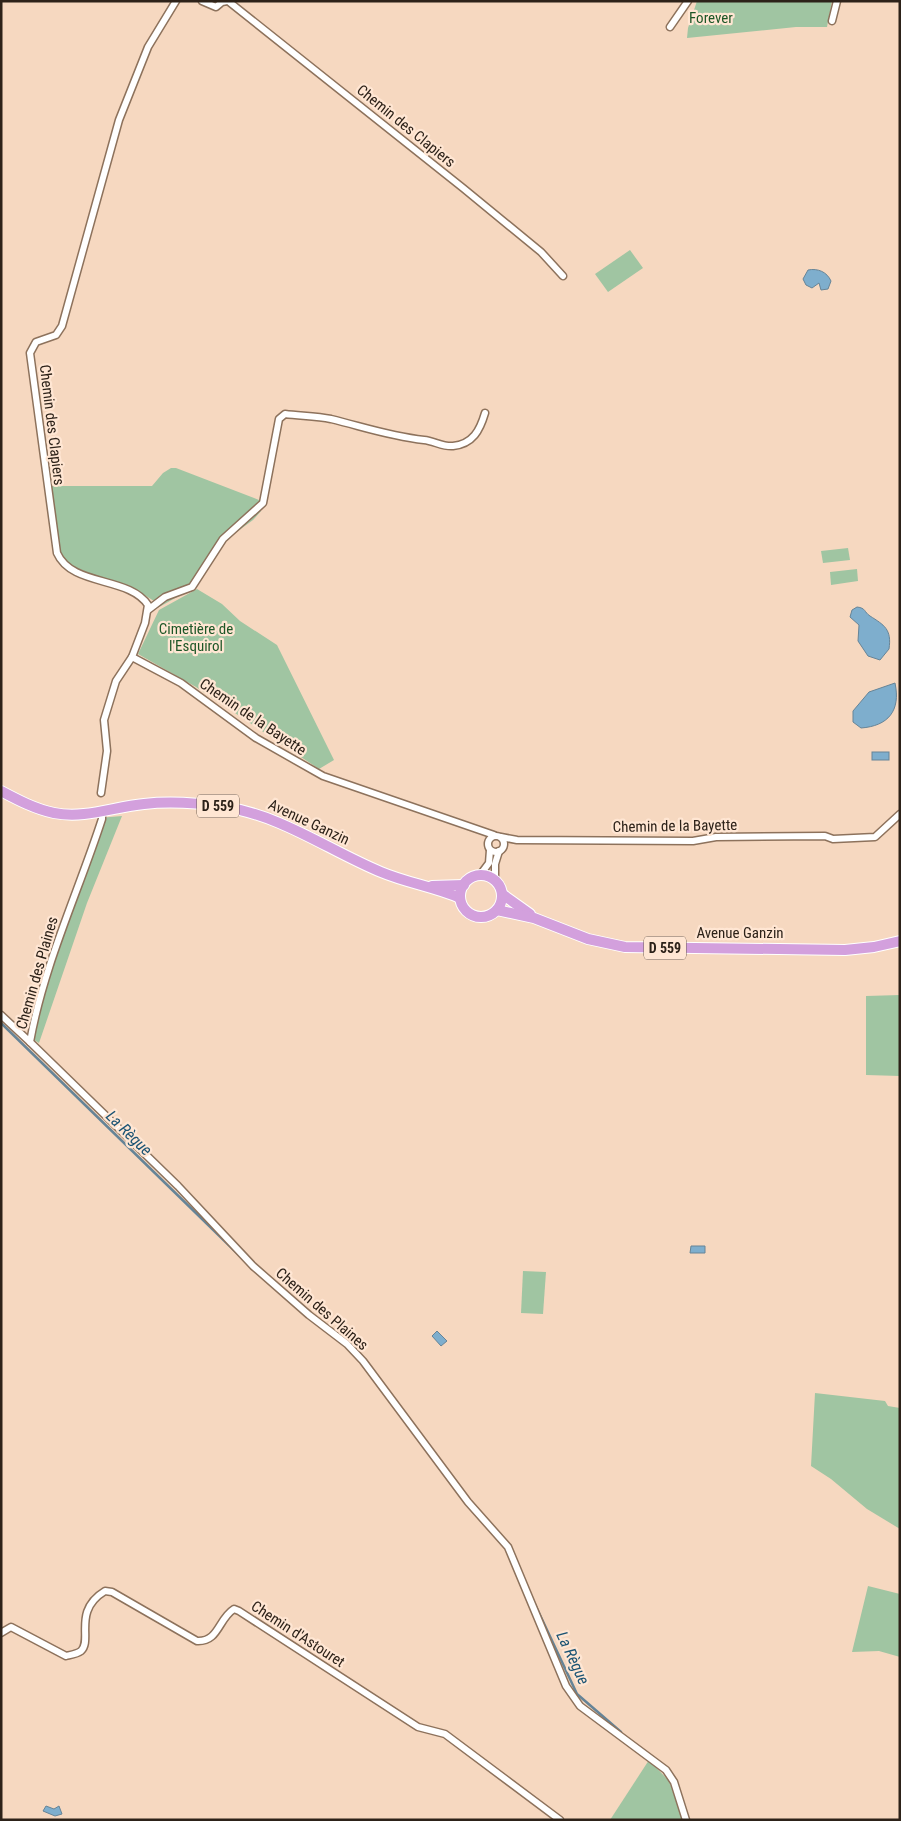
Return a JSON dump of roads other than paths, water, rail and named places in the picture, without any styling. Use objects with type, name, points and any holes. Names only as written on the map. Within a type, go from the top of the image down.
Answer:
[{"type":"main road","name":"Avenue Ganzin","points":[[1,791],[28,805],[54,813],[72,815],[102,813],[144,804],[172,803],[210,805],[246,811],[288,826],[383,873],[460,898]]},
{"type":"main road","points":[[480,876],[495,881],[502,894],[502,900],[497,910],[486,917],[476,917],[466,911],[460,898],[464,885],[468,880],[480,876]]},
{"type":"main road","name":"Avenue Ganzin","points":[[425,886],[464,885]]},
{"type":"main road","name":"Avenue Ganzin","points":[[502,894],[534,918]]},
{"type":"main road","name":"Avenue Ganzin","points":[[497,910],[534,918],[588,939],[625,947],[861,949],[900,941]]},
{"type":"main road","name":"Avenue Ganzin","points":[[800,948],[864,943],[900,935]]},
{"type":"street","name":"Chemin des Clapiers","points":[[148,610],[148,605],[143,598],[74,571],[61,562],[57,553],[45,475],[30,353],[36,342],[56,335],[62,326],[119,120],[148,47],[176,1]]},
{"type":"street","name":"Chemin des Clapiers","points":[[202,1],[216,7],[222,2],[228,1],[541,252],[563,276]]},
{"type":"street","points":[[670,27],[688,1]]},
{"type":"street","points":[[832,21],[837,1]]},
{"type":"street","points":[[101,793],[107,751],[104,720],[116,681],[132,657],[148,610],[165,597],[192,587],[223,539],[264,503],[278,418],[285,414],[329,419],[406,439],[422,440],[446,446],[462,444],[474,438],[481,427],[485,413]]},
{"type":"street","name":"Chemin de la Bayette","points":[[132,657],[181,683],[256,738],[323,776],[498,836],[517,840],[693,841],[716,837],[825,836],[833,839],[875,837],[900,814]]},
{"type":"street","name":"Chemin des Plaines","points":[[102,813],[102,819],[87,867],[64,923],[51,964],[30,1042],[178,1186],[253,1266],[309,1315],[347,1344],[369,1367],[468,1502],[508,1547],[566,1686],[580,1706],[666,1770],[674,1782],[686,1820]]},
{"type":"street","points":[[478,828],[488,840],[490,850],[489,863],[480,876]]},
{"type":"street","points":[[488,840],[498,836],[504,845],[499,851],[495,864],[495,881]]},
{"type":"street","name":"Chemin de la Bayette","points":[[504,845],[517,840]]},
{"type":"street","points":[[490,850],[499,851]]},
{"type":"street","points":[[1,1015],[30,1042]]},
{"type":"street","name":"Chemin d'Astouret","points":[[1,1633],[11,1628],[66,1656],[80,1652],[84,1647],[85,1617],[88,1605],[105,1591],[112,1592],[197,1641],[206,1641],[212,1638],[225,1615],[234,1610],[240,1611],[418,1727],[445,1734],[560,1820]]},
{"type":"water","points":[[808,270],[819,270],[825,273],[831,281],[828,289],[821,290],[819,283],[812,288],[806,285],[803,279]]},
{"type":"water","points":[[857,607],[863,609],[868,615],[883,625],[888,632],[889,649],[880,660],[868,656],[858,641],[859,625],[850,617],[852,610]]},
{"type":"water","points":[[895,683],[896,702],[894,709],[885,720],[870,727],[861,728],[853,722],[853,711],[869,692]]},
{"type":"water","points":[[872,752],[889,752],[889,760],[872,760]]},
{"type":"water","points":[[691,1246],[705,1246],[705,1253],[690,1253]]},
{"type":"water","points":[[437,1331],[447,1341],[441,1346],[432,1336]]},
{"type":"water","points":[[46,1806],[54,1809],[59,1806],[62,1814],[55,1816],[43,1811]]},
{"type":"waterway","name":"La Règue","points":[[1,1023],[240,1256]]},
{"type":"waterway","name":"La Règue","points":[[532,1598],[577,1694],[621,1732]]},
{"type":"park label","name":"Forever","points":[[711,18]]},
{"type":"park label","name":"Cimetière de l'Esquirol","points":[[196,638]]}]
